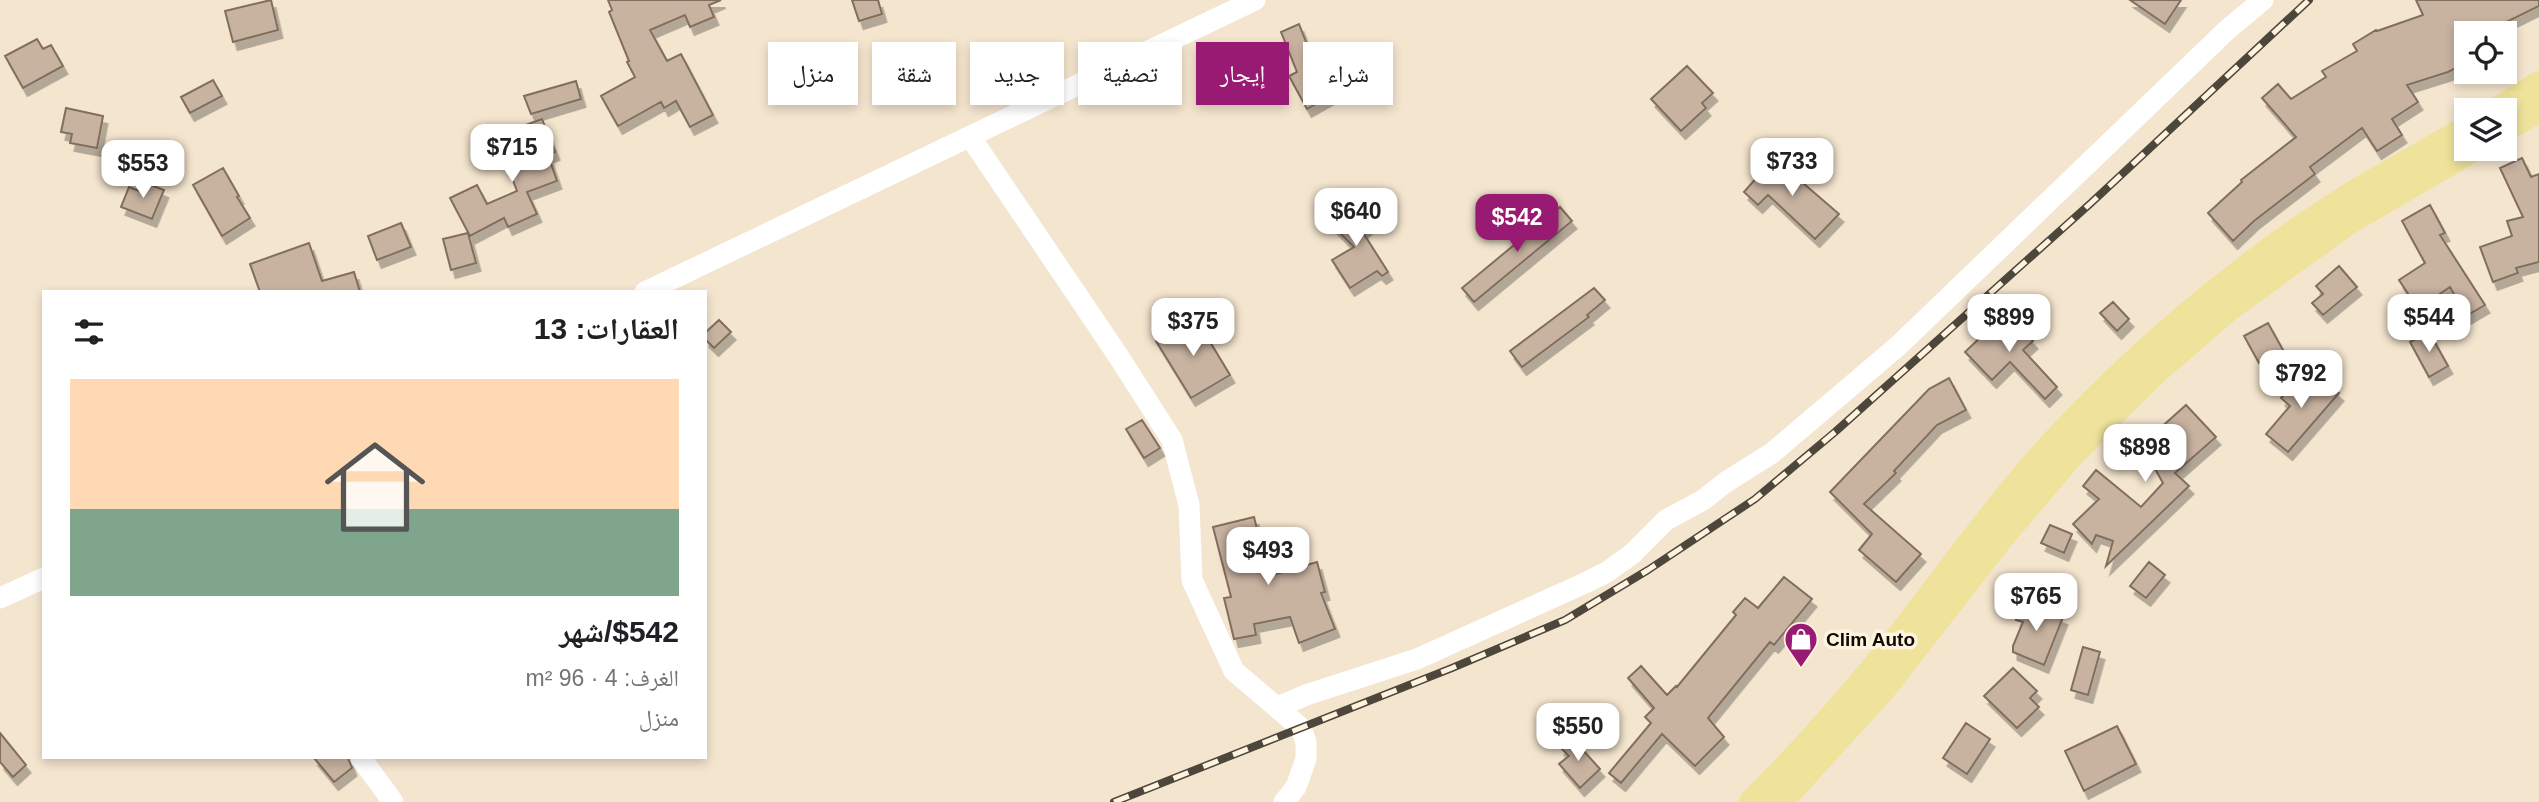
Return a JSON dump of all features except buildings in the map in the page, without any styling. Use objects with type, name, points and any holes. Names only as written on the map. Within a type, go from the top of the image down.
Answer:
[{"type":"main road","points":[[2516,98],[2539,84]]},
{"type":"main road","points":[[2517,122],[2539,109]]},
{"type":"main road","points":[[1752,802],[1875,666],[1984,525],[2038,461],[2096,400],[2211,297],[2282,243],[2351,196],[2454,136]]},
{"type":"main road","points":[[1780,802],[1883,689],[2003,534],[2072,454],[2155,372],[2229,308],[2347,222],[2454,160]]},
{"type":"street","points":[[649,290],[1255,0]]},
{"type":"street","points":[[1278,707],[1306,695],[1417,659],[1607,572],[1624,560],[1666,520],[1703,500],[1772,453],[1841,396],[1898,346],[2228,29],[2263,0]]},
{"type":"street","points":[[971,138],[1172,440],[1189,505],[1192,580],[1234,671],[1301,728],[1306,742],[1306,759],[1296,787],[1284,802]]},
{"type":"street","points":[[0,598],[42,579]]},
{"type":"street","points":[[361,759],[393,802]]},
{"type":"railway","points":[[1114,802],[1452,668],[1565,620],[1648,570],[1755,499],[1835,432],[2091,203],[2309,0]]},
{"type":"place","name":"Clim Auto","points":[[1801,669]]}]
